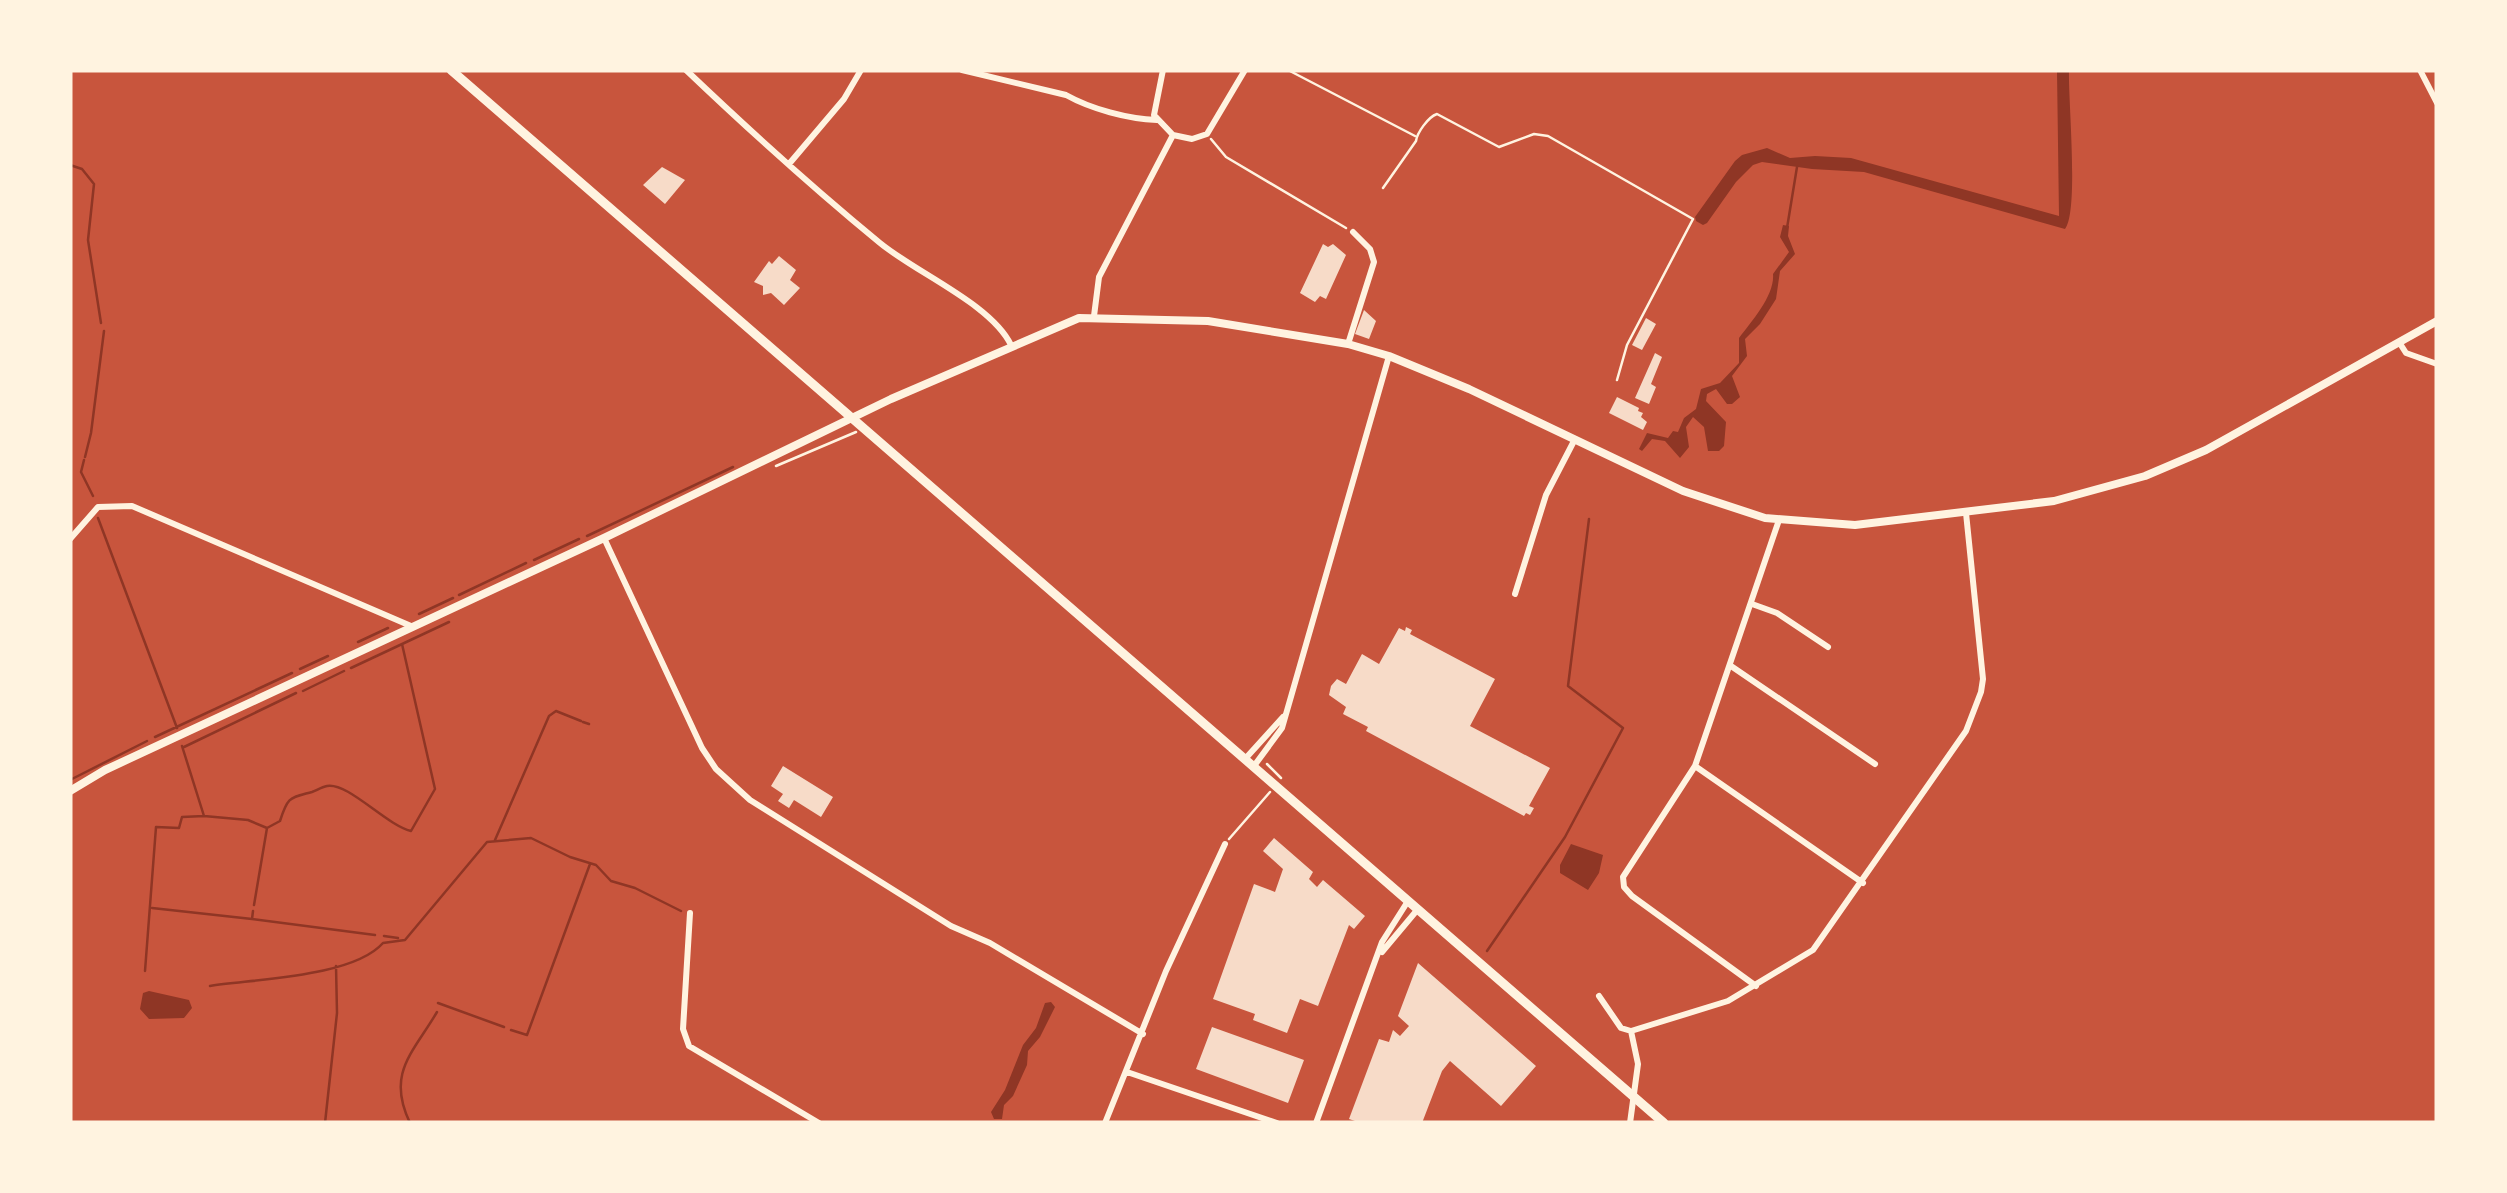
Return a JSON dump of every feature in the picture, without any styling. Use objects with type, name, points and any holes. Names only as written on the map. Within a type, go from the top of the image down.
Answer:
[{"type":"main road","points":[[451,70],[1245,759],[1257,762],[1418,909],[1664,1123]]},
{"type":"street","points":[[686,70],[883,246],[996,322],[1011,346]]},
{"type":"street","points":[[789,164],[844,99],[861,70]]},
{"type":"street","points":[[962,70],[998,73],[1078,102],[1157,120],[1173,135],[1192,140],[1207,134],[1245,70]]},
{"type":"street","points":[[1157,120],[1154,108],[1163,70]]},
{"type":"street","points":[[2420,70],[2437,104]]},
{"type":"street","points":[[1094,316],[1099,277],[1173,135]]},
{"type":"street","points":[[1348,344],[1374,262],[1370,249],[1353,232]]},
{"type":"street","points":[[70,791],[105,770],[1068,321],[1094,316],[1248,325],[1348,344],[1388,356],[1684,491],[1779,520],[1855,524],[1966,513],[2084,495],[2173,465],[2437,320]]},
{"type":"street","points":[[2398,342],[2406,353],[2437,364]]},
{"type":"street","points":[[1257,762],[1282,728],[1388,356]]},
{"type":"street","points":[[1514,594],[1546,495],[1575,439]]},
{"type":"street","points":[[70,540],[98,506],[132,506],[412,626]]},
{"type":"street","points":[[1599,996],[1621,1028],[1631,1031],[1728,1000],[1818,946],[1958,745],[1981,692],[1982,664],[1966,513]]},
{"type":"street","points":[[1756,986],[1632,896],[1624,887],[1623,878],[1694,766],[1779,520]]},
{"type":"street","points":[[604,538],[702,748],[732,786],[951,926],[990,943],[1142,1034]]},
{"type":"street","points":[[1752,604],[1777,613],[1828,647]]},
{"type":"street","points":[[1731,666],[1874,764]]},
{"type":"street","points":[[1245,759],[1284,716]]},
{"type":"street","points":[[1694,766],[1862,882]]},
{"type":"street","points":[[1105,1123],[1166,971],[1225,844]]},
{"type":"street","points":[[1316,1123],[1382,942],[1408,900]]},
{"type":"street","points":[[1378,957],[1418,909]]},
{"type":"street","points":[[690,913],[683,1029],[689,1046],[819,1123]]},
{"type":"street","points":[[1630,1123],[1638,1064],[1631,1031]]},
{"type":"street","points":[[1127,1072],[1277,1123]]},
{"type":"path","points":[[1288,70],[1416,136]]},
{"type":"path","points":[[1384,188],[1416,136],[1437,114],[1500,147],[1543,134],[1694,219],[1628,345],[1617,380]]},
{"type":"path","points":[[1207,134],[1226,157],[1353,232]]},
{"type":"path","points":[[1257,762],[1282,777]]},
{"type":"path","points":[[1225,844],[1269,792]]},
{"type":"shaded area","points":[[2069,70],[2072,179],[2065,229],[1864,172],[1762,162],[1753,165],[1736,182],[1707,223],[1696,221],[1695,217],[1735,161],[1767,148],[1790,158],[1851,158],[2059,216],[2057,71]]},
{"type":"shaded area","points":[[1783,225],[1789,226],[1788,236],[1795,254],[1780,271],[1776,299],[1745,339],[1747,356],[1732,376],[1740,397],[1727,404],[1716,389],[1707,394],[1706,401],[1726,422],[1724,446],[1719,451],[1708,451],[1704,427],[1693,417],[1686,427],[1689,447],[1680,458],[1665,441],[1652,439],[1642,451],[1639,449],[1647,433],[1668,438],[1673,431],[1678,432],[1684,418],[1696,409],[1701,389],[1720,383],[1739,363],[1739,338],[1762,308],[1773,274],[1789,252],[1780,237]]},
{"type":"shaded area","points":[[1571,844],[1603,855],[1599,873],[1588,890],[1560,873]]},
{"type":"shaded area","points":[[143,993],[189,1000],[192,1008],[184,1018],[149,1019],[140,1009]]},
{"type":"shaded area","points":[[1051,1002],[1055,1007],[1028,1051],[1027,1065],[1013,1096],[1004,1105],[1002,1119],[994,1119],[991,1112],[1005,1090],[1023,1045],[1036,1028],[1045,1003]]},
{"type":"building","points":[[662,167],[685,180],[665,204],[643,185]]},
{"type":"building","points":[[1323,244],[1333,244],[1346,255],[1326,299],[1320,296],[1315,302],[1300,293]]},
{"type":"building","points":[[779,256],[796,270],[790,280],[800,288],[784,305],[771,293],[763,295],[763,286],[754,282],[769,261],[772,264]]},
{"type":"building","points":[[1364,310],[1376,321],[1369,339],[1355,334]]},
{"type":"building","points":[[1646,318],[1656,324],[1642,350],[1632,345]]},
{"type":"building","points":[[1655,353],[1662,357],[1651,384],[1656,387],[1649,404],[1635,398]]},
{"type":"building","points":[[1617,397],[1643,413],[1641,417],[1647,422],[1643,430],[1609,413]]},
{"type":"building","points":[[1406,627],[1412,630],[1410,634],[1495,679],[1470,726],[1550,768],[1529,806],[1534,808],[1530,815],[1524,816],[1366,731],[1368,727],[1343,714],[1346,707],[1329,695],[1337,679],[1346,684],[1362,654],[1379,664],[1399,628],[1405,631]]},
{"type":"building","points":[[783,766],[833,797],[821,817],[794,800],[789,808],[778,801],[783,794],[771,786]]},
{"type":"building","points":[[1274,838],[1313,872],[1309,879],[1317,887],[1323,880],[1365,916],[1354,929],[1349,925],[1318,1006],[1300,999],[1287,1033],[1253,1020],[1255,1014],[1213,999],[1254,884],[1275,892],[1283,869],[1263,851]]},
{"type":"building","points":[[1418,963],[1536,1066],[1501,1106],[1450,1061],[1442,1071],[1422,1123],[1361,1123],[1349,1119],[1379,1039],[1389,1042],[1393,1030],[1400,1036],[1409,1026],[1398,1016]]},
{"type":"building","points":[[1212,1027],[1304,1060],[1288,1103],[1196,1069]]},
{"type":"waterway","points":[[70,165],[82,169],[94,184],[88,240],[101,323]]},
{"type":"waterway","points":[[1787,228],[1797,167]]},
{"type":"waterway","points":[[85,457],[104,331]]},
{"type":"waterway","points":[[84,460],[81,472],[93,496]]},
{"type":"waterway","points":[[587,536],[733,467]]},
{"type":"waterway","points":[[98,518],[177,728]]},
{"type":"waterway","points":[[1487,951],[1565,837],[1623,728],[1568,686],[1589,519]]},
{"type":"waterway","points":[[534,560],[579,539]]},
{"type":"waterway","points":[[459,595],[526,563]]},
{"type":"waterway","points":[[419,614],[453,598]]},
{"type":"waterway","points":[[351,668],[449,622]]},
{"type":"waterway","points":[[358,642],[388,628]]},
{"type":"waterway","points":[[267,828],[280,821],[291,799],[327,786],[345,791],[411,831],[435,789],[402,644]]},
{"type":"waterway","points":[[300,669],[328,656]]},
{"type":"waterway","points":[[303,691],[344,671]]},
{"type":"waterway","points":[[155,737],[292,673]]},
{"type":"waterway","points":[[184,747],[296,693]]},
{"type":"waterway","points":[[495,840],[549,716],[556,711],[581,721]]},
{"type":"waterway","points":[[583,722],[589,724]]},
{"type":"waterway","points":[[70,780],[147,741]]},
{"type":"waterway","points":[[145,971],[156,827],[179,828],[182,817],[204,816],[182,746]]},
{"type":"waterway","points":[[204,816],[248,820],[267,828],[254,905]]},
{"type":"waterway","points":[[210,986],[327,970],[369,954],[383,943],[405,940],[487,842],[531,838],[596,865],[611,881],[635,888],[681,911]]},
{"type":"waterway","points":[[511,1030],[527,1035],[590,864]]},
{"type":"waterway","points":[[152,908],[252,919],[253,911]]},
{"type":"waterway","points":[[252,919],[375,935]]},
{"type":"waterway","points":[[384,936],[398,938]]},
{"type":"waterway","points":[[325,1123],[337,1013],[336,966]]},
{"type":"waterway","points":[[438,1003],[504,1027]]},
{"type":"waterway","points":[[410,1123],[403,1106],[402,1077],[412,1052],[437,1012]]}]
